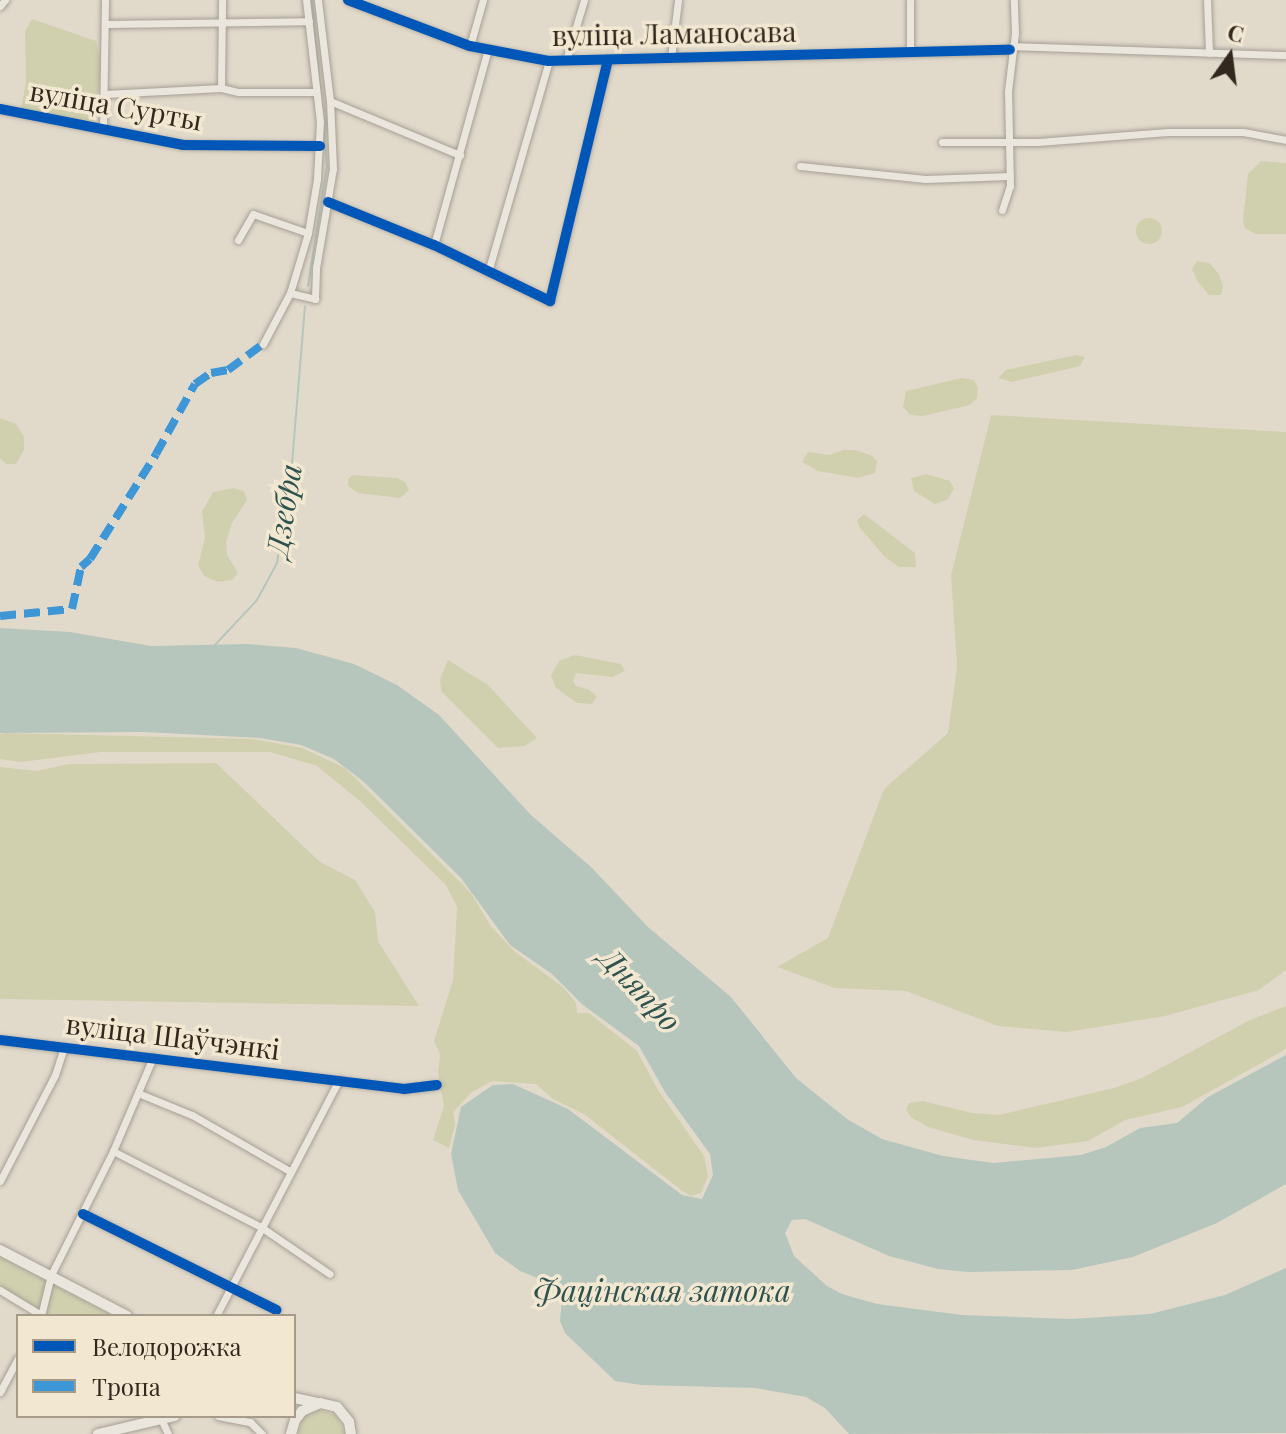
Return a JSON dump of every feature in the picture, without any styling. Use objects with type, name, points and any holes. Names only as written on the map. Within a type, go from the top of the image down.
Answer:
[{"type":"main road","points":[[0,1250],[123,1314]]},
{"type":"main road","points":[[296,1398],[337,1407],[349,1422],[351,1434]]},
{"type":"main road","points":[[291,1432],[302,1411],[320,1403]]},
{"type":"main road","points":[[98,1434],[170,1418]]},
{"type":"street","points":[[0,6],[5,0]]},
{"type":"street","points":[[103,129],[105,0]]},
{"type":"street","points":[[221,88],[222,0]]},
{"type":"street","points":[[263,344],[290,293],[308,233],[320,146],[306,0]]},
{"type":"street","points":[[290,293],[315,299],[316,268],[333,169],[330,101],[318,0]]},
{"type":"street","name":"вуліца Ламаносава","points":[[348,0],[364,2],[487,52],[549,61],[1011,48],[1286,55]]},
{"type":"street","points":[[470,46],[483,0]]},
{"type":"street","points":[[566,60],[584,0]]},
{"type":"street","points":[[671,58],[678,0]]},
{"type":"street","points":[[910,0],[910,51]]},
{"type":"street","points":[[1002,210],[1010,176],[1014,0]]},
{"type":"street","points":[[1207,0],[1209,53]]},
{"type":"street","points":[[106,24],[309,21]]},
{"type":"street","points":[[434,245],[487,52]]},
{"type":"street","points":[[328,202],[434,245],[550,301],[608,60]]},
{"type":"street","points":[[488,272],[549,61]]},
{"type":"street","points":[[105,94],[221,88],[239,92],[316,92]]},
{"type":"street","points":[[330,101],[460,155]]},
{"type":"street","name":"вуліца Сурты","points":[[0,109],[183,145],[320,146]]},
{"type":"street","points":[[942,142],[1009,142],[1168,132],[1243,132],[1286,140]]},
{"type":"street","points":[[800,166],[925,179],[1010,176]]},
{"type":"street","points":[[238,240],[253,214],[308,233]]},
{"type":"street","name":"вуліца Шаўчэнкі","points":[[0,1040],[404,1089],[437,1085]]},
{"type":"street","points":[[0,1181],[55,1075],[64,1047]]},
{"type":"street","points":[[41,1314],[51,1275],[113,1151],[153,1057]]},
{"type":"street","points":[[217,1314],[339,1080]]},
{"type":"street","points":[[138,1093],[192,1115],[291,1172]]},
{"type":"street","points":[[113,1151],[261,1227],[330,1274]]},
{"type":"street","points":[[83,1214],[276,1310]]},
{"type":"street","points":[[0,1290],[38,1314]]},
{"type":"street","points":[[0,1392],[16,1362]]},
{"type":"street","points":[[229,1418],[250,1422],[262,1434]]},
{"type":"street","points":[[162,1421],[168,1434]]},
{"type":"green space","points":[[32,19],[96,41],[101,63],[96,121],[24,119],[20,114],[26,83],[25,31]]},
{"type":"green space","points":[[1261,161],[1286,163],[1286,234],[1255,234],[1245,228],[1243,220],[1248,174]]},
{"type":"green space","points":[[1149,218],[1158,222],[1162,231],[1158,240],[1149,244],[1140,240],[1136,231],[1140,222]]},
{"type":"green space","points":[[1197,261],[1209,263],[1219,274],[1223,286],[1221,295],[1209,295],[1198,282],[1192,269]]},
{"type":"green space","points":[[1076,355],[1085,357],[1080,366],[1012,382],[998,378],[1006,370]]},
{"type":"green space","points":[[962,378],[974,380],[978,388],[977,398],[970,405],[923,416],[910,415],[903,407],[906,391]]},
{"type":"green space","points":[[991,415],[1286,432],[1286,970],[1259,990],[1165,1016],[1067,1032],[998,1026],[906,991],[835,988],[777,967],[828,938],[884,789],[948,733],[957,667],[951,575]]},
{"type":"green space","points":[[0,418],[16,424],[24,437],[24,450],[16,464],[6,464],[0,458]]},
{"type":"green space","points":[[843,450],[856,450],[872,456],[877,461],[875,473],[858,478],[818,471],[802,462],[808,452],[830,455]]},
{"type":"green space","points":[[926,474],[950,481],[954,489],[947,500],[935,504],[914,491],[911,478]]},
{"type":"green space","points":[[353,475],[397,478],[405,482],[409,490],[400,498],[358,493],[348,486],[348,479]]},
{"type":"green space","points":[[233,488],[244,491],[247,500],[232,523],[226,542],[227,555],[238,573],[232,580],[218,582],[204,576],[198,565],[205,538],[202,512],[213,492]]},
{"type":"green space","points":[[864,514],[915,553],[916,567],[899,567],[885,557],[860,528],[857,520]]},
{"type":"green space","points":[[575,655],[621,664],[625,671],[612,677],[576,673],[573,681],[576,686],[590,690],[597,697],[592,704],[577,703],[556,688],[551,675],[559,661]]},
{"type":"green space","points":[[448,660],[488,685],[537,738],[525,746],[498,748],[441,691],[440,679]]},
{"type":"green space","points":[[0,734],[253,739],[302,748],[345,768],[471,893],[490,925],[514,951],[564,988],[576,1003],[577,1013],[589,1013],[637,1051],[658,1090],[704,1156],[708,1176],[701,1193],[691,1196],[681,1190],[584,1114],[553,1099],[536,1084],[492,1081],[472,1092],[453,1112],[455,1125],[449,1148],[433,1140],[444,1106],[438,1073],[440,1054],[434,1041],[453,980],[457,907],[446,885],[361,802],[317,766],[270,752],[101,752],[21,762],[0,759]]},
{"type":"green space","points":[[216,763],[320,862],[355,880],[375,912],[378,941],[419,1006],[0,999],[0,767],[37,771],[69,764]]},
{"type":"green space","points":[[1286,1006],[1286,1048],[1281,1052],[1182,1107],[1125,1120],[1088,1141],[1036,1148],[973,1140],[928,1127],[912,1118],[906,1110],[909,1103],[923,1101],[972,1113],[999,1115],[1114,1088],[1142,1078],[1250,1020]]},
{"type":"green space","points":[[0,1257],[110,1314],[43,1314],[0,1289]]},
{"type":"green space","points":[[319,1410],[336,1415],[345,1434],[298,1434],[303,1418]]},
{"type":"water","points":[[0,628],[70,632],[151,646],[248,644],[296,648],[354,664],[397,685],[439,715],[531,815],[591,867],[648,927],[731,997],[796,1078],[847,1119],[882,1139],[943,1156],[993,1163],[1081,1155],[1106,1147],[1140,1128],[1177,1123],[1208,1097],[1286,1055],[1286,1184],[1217,1223],[1133,1257],[1072,1270],[969,1272],[938,1269],[889,1256],[805,1219],[792,1220],[785,1233],[794,1256],[827,1286],[842,1294],[877,1304],[962,1315],[1071,1319],[1150,1314],[1225,1295],[1286,1268],[1286,1433],[849,1434],[825,1408],[806,1397],[755,1388],[641,1385],[615,1381],[565,1333],[560,1321],[562,1299],[555,1285],[520,1271],[495,1253],[458,1190],[451,1154],[461,1107],[493,1085],[513,1084],[568,1109],[682,1195],[702,1199],[713,1175],[710,1154],[665,1092],[639,1046],[583,1005],[552,974],[510,945],[461,878],[364,782],[334,759],[301,745],[260,738],[144,732],[0,733]]},
{"type":"waterway","name":"Дзебра","points":[[308,286],[327,166],[312,0]]},
{"type":"waterway","name":"Дзебра","points":[[214,646],[257,600],[277,563],[291,476],[305,307]]},
{"type":"marked path","points":[[0,616],[72,609],[81,567],[90,559],[156,454],[195,384],[211,373],[228,370],[263,344]]},
{"type":"cycle path","points":[[348,0],[470,46],[549,61],[1010,50]]},
{"type":"cycle path","points":[[328,202],[434,245],[550,301],[608,60]]},
{"type":"cycle path","points":[[0,109],[183,145],[320,146]]},
{"type":"cycle path","points":[[0,1040],[404,1089],[437,1085]]},
{"type":"cycle path","points":[[83,1214],[276,1310]]},
{"type":"water label","name":"Дняпро","points":[[641,989]]},
{"type":"water label","name":"Фацінская затока","points":[[662,1290]]}]
